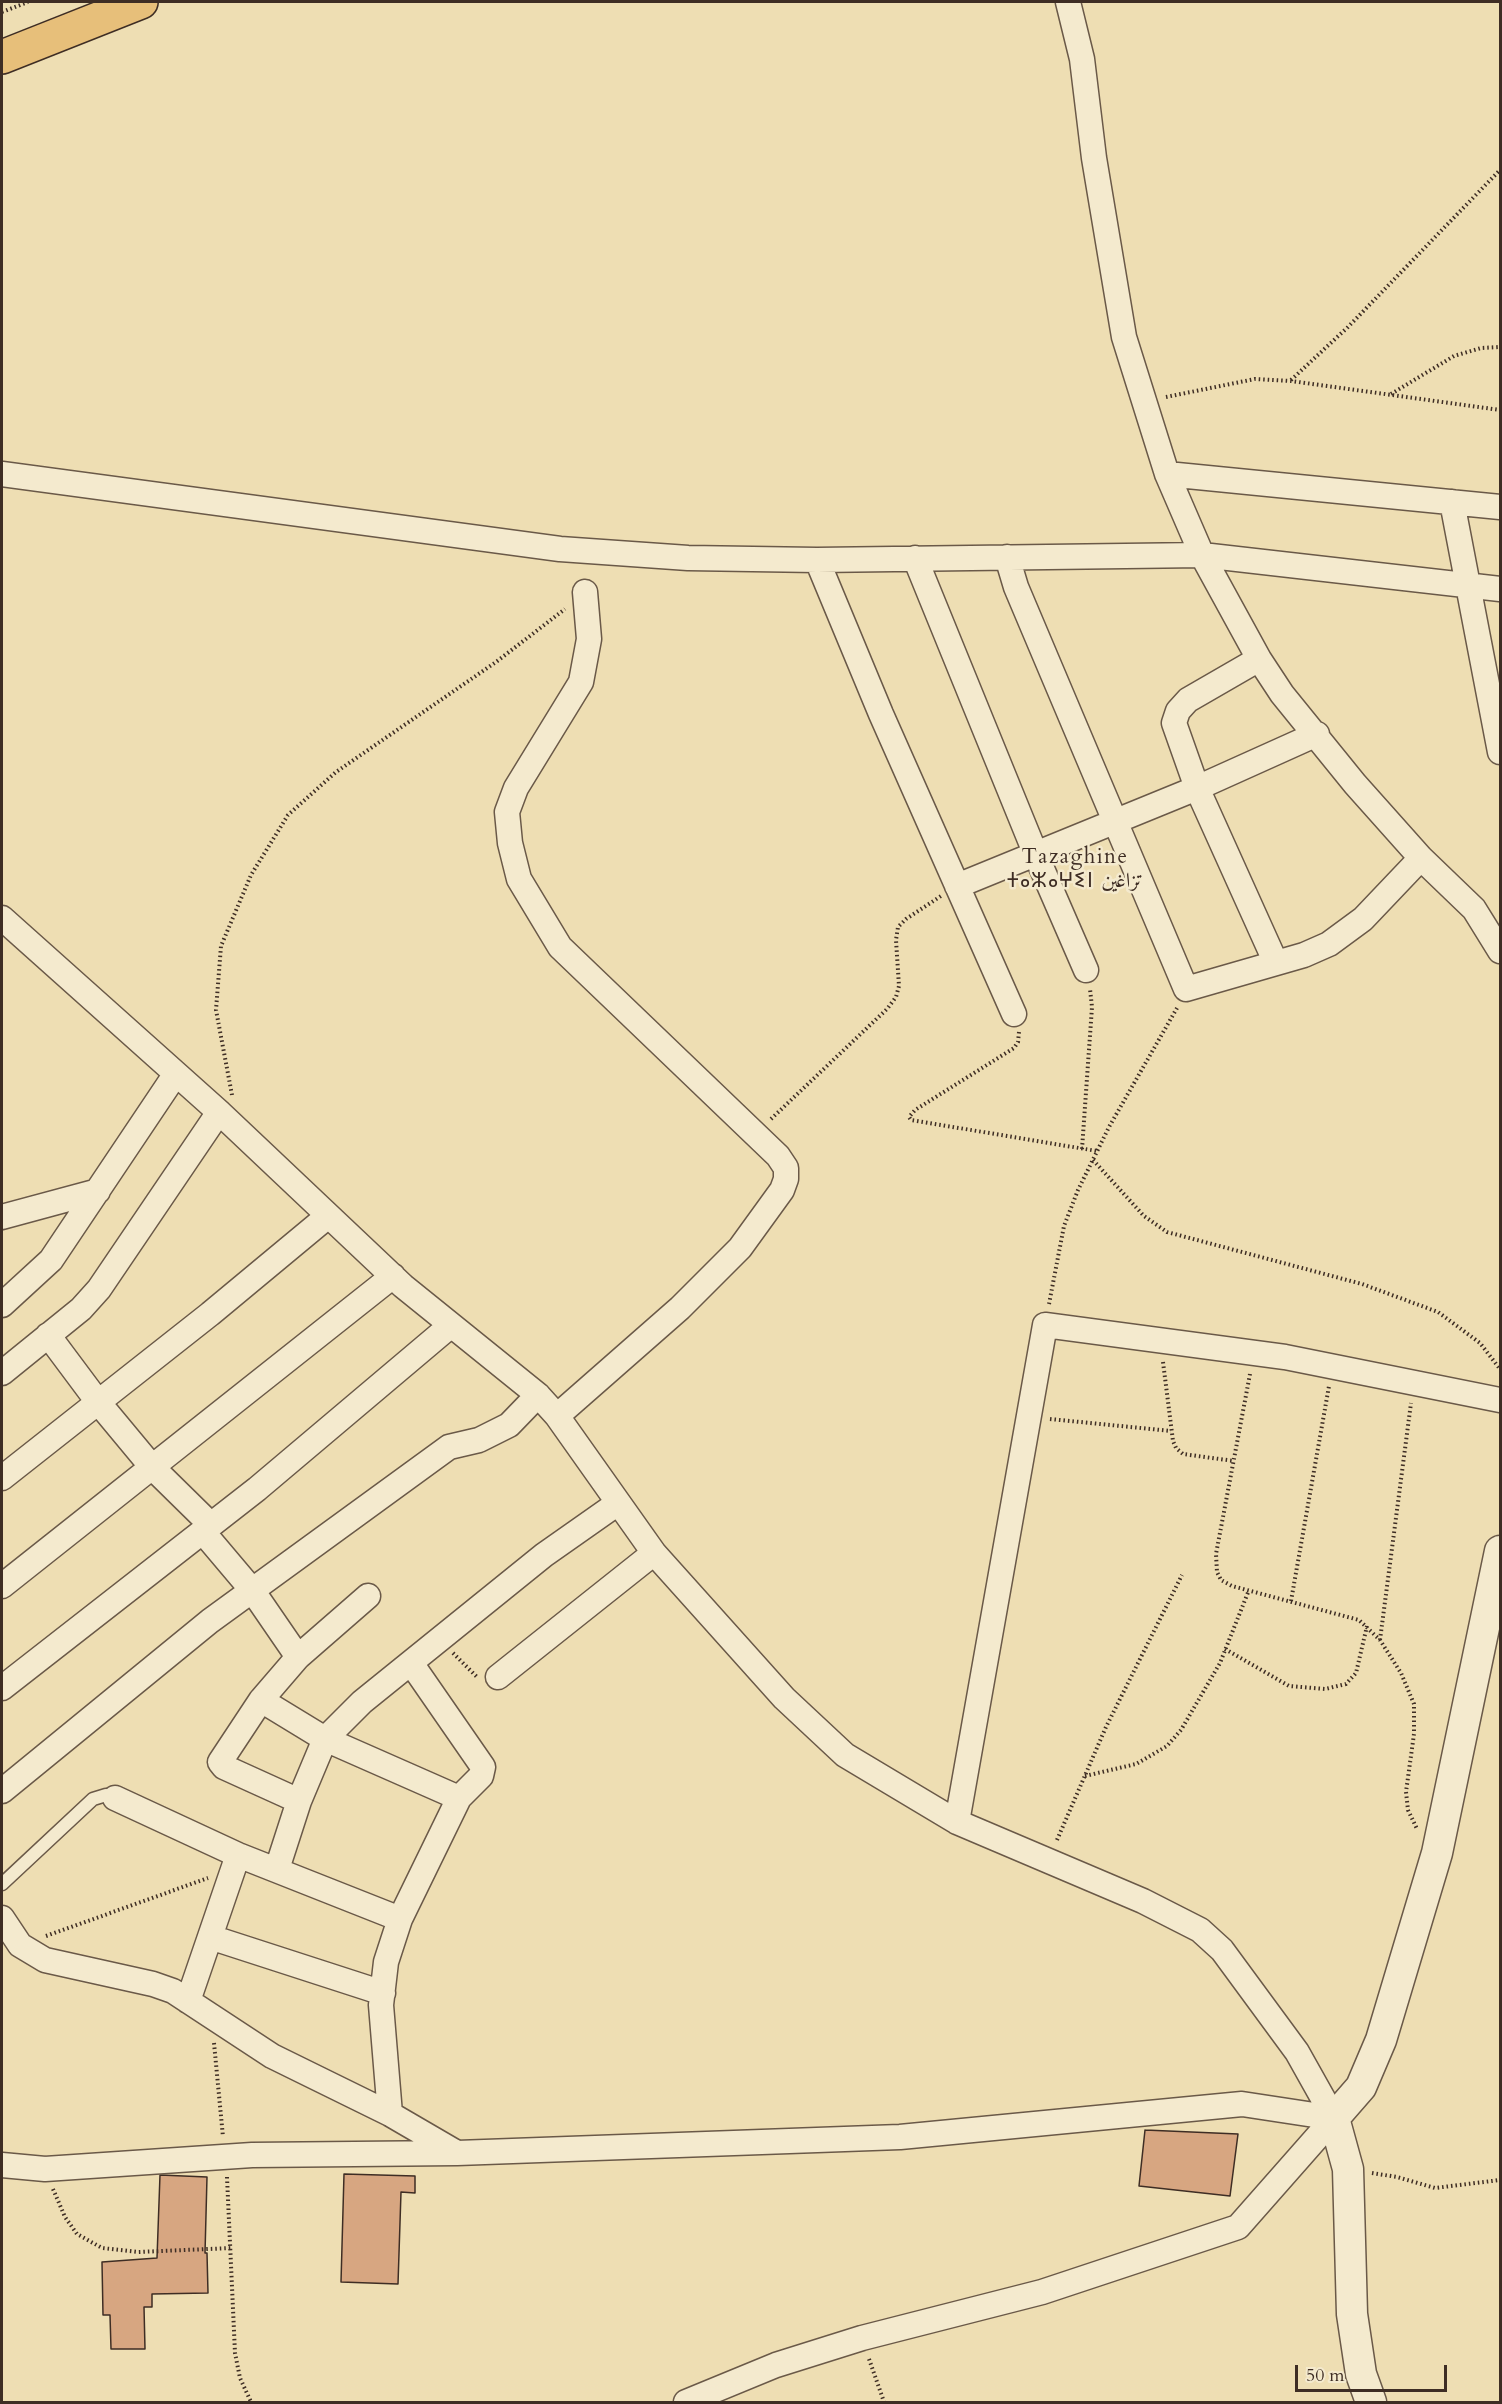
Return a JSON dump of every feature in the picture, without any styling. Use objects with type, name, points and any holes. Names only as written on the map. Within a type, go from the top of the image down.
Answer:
[{"type":"highway","points":[[2,33],[80,2]]},
{"type":"highway","points":[[2,57],[141,2]]},
{"type":"street","points":[[1068,2],[1082,59],[1094,158],[1124,337],[1167,474],[1202,555],[1259,659],[1282,694],[1317,734],[1355,784],[1421,858],[1474,909],[1500,951]]},
{"type":"street","points":[[2,474],[167,494],[560,549],[688,558],[818,560],[1202,555],[1500,589]]},
{"type":"street","points":[[1167,474],[1500,507]]},
{"type":"street","points":[[1452,502],[1500,752]]},
{"type":"street","points":[[1007,557],[1016,587],[1186,989],[1275,961],[1304,955],[1329,944],[1363,919],[1421,858]]},
{"type":"street","points":[[915,558],[1036,855],[1086,970]]},
{"type":"street","points":[[818,560],[1014,1014]]},
{"type":"street","points":[[557,1416],[680,1308],[740,1248],[782,1190],[786,1179],[786,1168],[755,1134],[560,947],[519,879],[510,843],[507,812],[516,788],[581,682],[589,639],[585,592]]},
{"type":"street","points":[[1259,659],[1188,700],[1178,711],[1174,723],[1197,788],[1275,961]]},
{"type":"street","points":[[957,886],[1197,788],[1317,734]]},
{"type":"street","points":[[2,918],[219,1112],[393,1276],[450,1326],[538,1395],[557,1416],[654,1553],[784,1698],[844,1755],[957,1822],[1143,1901],[1200,1930],[1222,1950],[1297,2052],[1334,2118],[1348,2169],[1352,2314],[1361,2374],[1371,2403]]},
{"type":"street","points":[[2,1305],[51,1260],[175,1075]]},
{"type":"street","points":[[2,1373],[81,1309],[99,1289],[219,1112]]},
{"type":"street","points":[[2,1216],[98,1191]]},
{"type":"street","points":[[2,1478],[328,1216]]},
{"type":"street","points":[[2,1586],[393,1276]]},
{"type":"street","points":[[957,1822],[1045,1325],[1333,1365],[1500,1400]]},
{"type":"street","points":[[2,1688],[257,1490],[450,1326]]},
{"type":"street","points":[[48,1335],[98,1402],[207,1528],[298,1657]]},
{"type":"street","points":[[2,1791],[210,1621],[449,1448],[487,1436],[509,1425],[538,1395]]},
{"type":"street","points":[[277,1869],[299,1801],[325,1739],[362,1702],[544,1555],[618,1503]]},
{"type":"street","points":[[686,2403],[776,2365],[862,2338],[1042,2292],[1238,2227],[1361,2087],[1381,2040],[1437,1853],[1500,1551]]},
{"type":"street","points":[[498,1677],[654,1553]]},
{"type":"street","points":[[299,1801],[221,1765],[222,1758],[261,1700],[298,1657],[368,1596]]},
{"type":"street","points":[[390,2114],[381,2005],[386,1962],[400,1919],[459,1798],[481,1776],[483,1767],[411,1663]]},
{"type":"street","points":[[261,1700],[325,1739],[459,1798]]},
{"type":"street","points":[[115,1798],[235,1862],[277,1869],[400,1919]]},
{"type":"street","points":[[188,2001],[235,1862]]},
{"type":"street","points":[[2,1918],[20,1946],[45,1960],[153,1984],[188,2001],[272,2056],[390,2114],[457,2153]]},
{"type":"street","points":[[210,1938],[383,1992]]},
{"type":"street","points":[[2,2165],[45,2169],[225,2157],[457,2153],[900,2137],[1242,2104],[1334,2118]]},
{"type":"lane","points":[[2,1884],[93,1799],[106,1795],[115,1798]]},
{"type":"path","points":[[2,12],[28,2]]},
{"type":"path","points":[[1291,381],[1348,327],[1500,170]]},
{"type":"path","points":[[1390,394],[1454,356],[1481,348],[1500,347]]},
{"type":"path","points":[[1144,402],[1241,380],[1291,381],[1500,410]]},
{"type":"path","points":[[239,1131],[216,1010],[221,946],[251,876],[288,815],[336,772],[496,662],[548,624],[585,592]]},
{"type":"path","points":[[755,1134],[887,1009],[896,997],[899,986],[896,940],[898,927],[906,919],[957,886]]},
{"type":"path","points":[[1082,1149],[1092,1007],[1086,970]]},
{"type":"path","points":[[1045,1325],[1064,1226],[1097,1151],[1166,1032],[1186,989]]},
{"type":"path","points":[[1014,1014],[1019,1036],[1014,1048],[915,1110],[909,1117],[918,1122],[1097,1151]]},
{"type":"path","points":[[1093,1160],[1144,1216],[1167,1232],[1362,1284],[1438,1312],[1480,1343],[1500,1370]]},
{"type":"path","points":[[1160,1341],[1173,1442],[1183,1454],[1234,1461]]},
{"type":"path","points":[[1254,1353],[1215,1563],[1221,1580],[1249,1590],[1348,1616],[1367,1626],[1380,1640],[1401,1673],[1414,1704],[1414,1734],[1406,1792],[1408,1810],[1415,1826],[1437,1853]]},
{"type":"path","points":[[1291,1601],[1333,1365]]},
{"type":"path","points":[[1380,1640],[1413,1382]]},
{"type":"path","points":[[1028,1417],[1171,1431]]},
{"type":"path","points":[[1048,1860],[1084,1776],[1182,1575]]},
{"type":"path","points":[[1084,1776],[1136,1764],[1153,1757],[1167,1746],[1181,1730],[1225,1649],[1249,1590]]},
{"type":"path","points":[[1225,1649],[1289,1686],[1325,1689],[1346,1684],[1356,1673],[1367,1626]]},
{"type":"path","points":[[441,1639],[472,1674],[489,1679],[498,1677]]},
{"type":"path","points":[[20,1946],[235,1862]]},
{"type":"path","points":[[211,2015],[232,2248],[235,2353],[240,2378],[251,2403]]},
{"type":"path","points":[[45,2169],[66,2217],[77,2234],[102,2248],[138,2252],[232,2248]]},
{"type":"path","points":[[1348,2169],[1397,2177],[1435,2188],[1500,2180]]},
{"type":"path","points":[[862,2338],[884,2403]]},
{"type":"building","points":[[1145,2130],[1238,2134],[1230,2196],[1139,2186]]},
{"type":"building","points":[[344,2174],[415,2176],[415,2193],[401,2192],[398,2284],[341,2282]]},
{"type":"building","points":[[160,2175],[207,2177],[205,2253],[207,2253],[208,2293],[152,2294],[152,2307],[144,2307],[145,2349],[111,2349],[110,2315],[103,2315],[102,2262],[157,2258]]},
{"type":"district","name":"Tazaghine ⵜⴰⵣⴰⵖⵉⵏ تزاغين","points":[[1075,870]]}]
